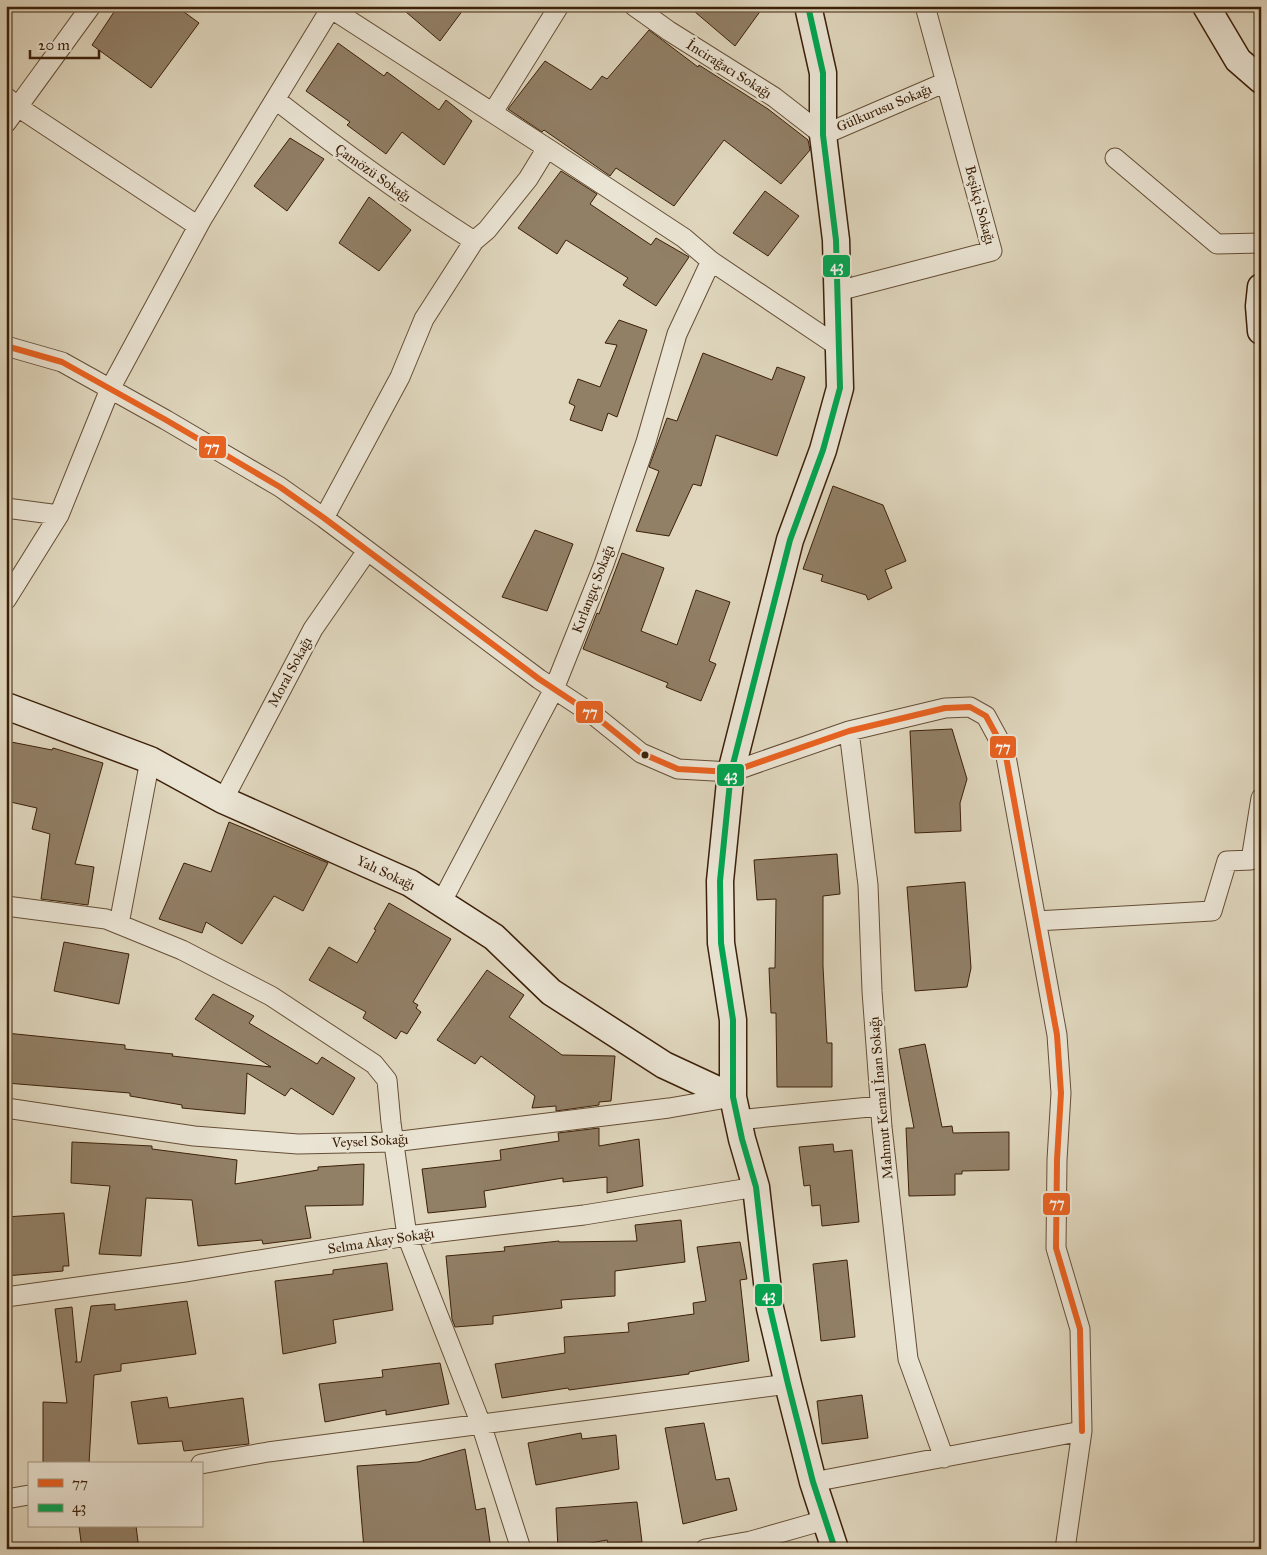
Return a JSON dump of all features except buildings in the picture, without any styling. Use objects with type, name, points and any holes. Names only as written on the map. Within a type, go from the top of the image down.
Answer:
[{"type":"street","points":[[6,123],[12,102],[91,6]]},
{"type":"street","points":[[493,112],[559,6]]},
{"type":"street","name":"İncirağacı Sokağı","points":[[634,6],[669,31],[774,97],[823,135]]},
{"type":"street","points":[[808,6],[823,73],[823,135],[836,240],[840,388],[823,450],[790,540],[731,772],[720,881],[721,943],[733,1020],[735,1109],[756,1186],[770,1308],[813,1482],[835,1549]]},
{"type":"street","name":"Beşikçi Sokağı","points":[[838,291],[992,251],[925,6]]},
{"type":"street","points":[[1206,6],[1238,60],[1261,80]]},
{"type":"street","points":[[6,600],[59,515],[110,389],[198,226],[276,100],[329,7],[684,238],[711,261],[839,348]]},
{"type":"street","name":"Gülkurusu Sokağı","points":[[823,135],[946,82]]},
{"type":"street","name":"Çamözü Sokağı","points":[[276,100],[333,145],[426,211],[474,241]]},
{"type":"street","points":[[12,102],[198,226]]},
{"type":"street","points":[[324,518],[400,377],[424,319],[474,241],[488,230],[528,179],[547,148]]},
{"type":"street","points":[[1115,158],[1218,244],[1261,243]]},
{"type":"street","name":"Kırlangıç Sokağı","points":[[441,903],[554,689],[604,564],[646,442],[677,334],[711,261]]},
{"type":"street","points":[[1261,289],[1259,306],[1261,331]]},
{"type":"street","points":[[6,346],[62,362],[280,487],[554,689],[595,716],[642,753],[678,769],[731,772],[849,732],[945,708],[970,706],[986,716],[1005,751],[1057,1035],[1061,1093],[1057,1160],[1056,1248],[1080,1328],[1082,1431],[1065,1549]]},
{"type":"street","points":[[6,508],[59,515]]},
{"type":"street","name":"Moral Sokağı","points":[[223,800],[313,628],[368,551]]},
{"type":"street","name":"Yalı Sokağı","points":[[6,706],[150,760],[223,800],[410,883],[494,937],[551,992],[735,1109]]},
{"type":"street","name":"Mahmut Kemal İnan Sokağı","points":[[849,732],[868,885],[872,991],[880,1106],[908,1359],[944,1458]]},
{"type":"street","points":[[119,924],[150,760]]},
{"type":"street","points":[[1036,921],[1212,911],[1228,862],[1251,860],[1261,798]]},
{"type":"street","points":[[6,906],[106,919],[182,950],[270,996],[374,1064],[387,1080],[393,1142],[407,1236],[481,1424],[521,1549]]},
{"type":"street","name":"Veysel Sokağı","points":[[6,1108],[194,1136],[298,1144],[393,1142],[669,1108],[735,1109],[880,1106]]},
{"type":"street","name":"Selma Akay Sokağı","points":[[6,1297],[185,1272],[407,1236],[584,1215],[756,1186]]},
{"type":"street","points":[[202,1464],[268,1452],[788,1384]]},
{"type":"street","points":[[813,1482],[1082,1431]]},
{"type":"street","points":[[6,1498],[28,1495]]},
{"type":"street","points":[[704,1549],[751,1541],[825,1520]]},
{"type":"transit line","name":"43","points":[[808,6],[823,73],[823,135],[836,240],[840,388],[823,450],[790,540],[731,772],[720,881],[721,943],[733,1020],[733,1097],[742,1139],[756,1187],[770,1308],[813,1482],[835,1549]]},
{"type":"transit line","name":"77","points":[[6,346],[62,362],[280,487],[539,679],[595,716],[641,753],[678,769],[731,772],[849,731],[945,708],[970,707],[986,716],[1005,751],[1057,1035],[1061,1093],[1057,1160],[1056,1248],[1080,1329],[1082,1431]]}]
